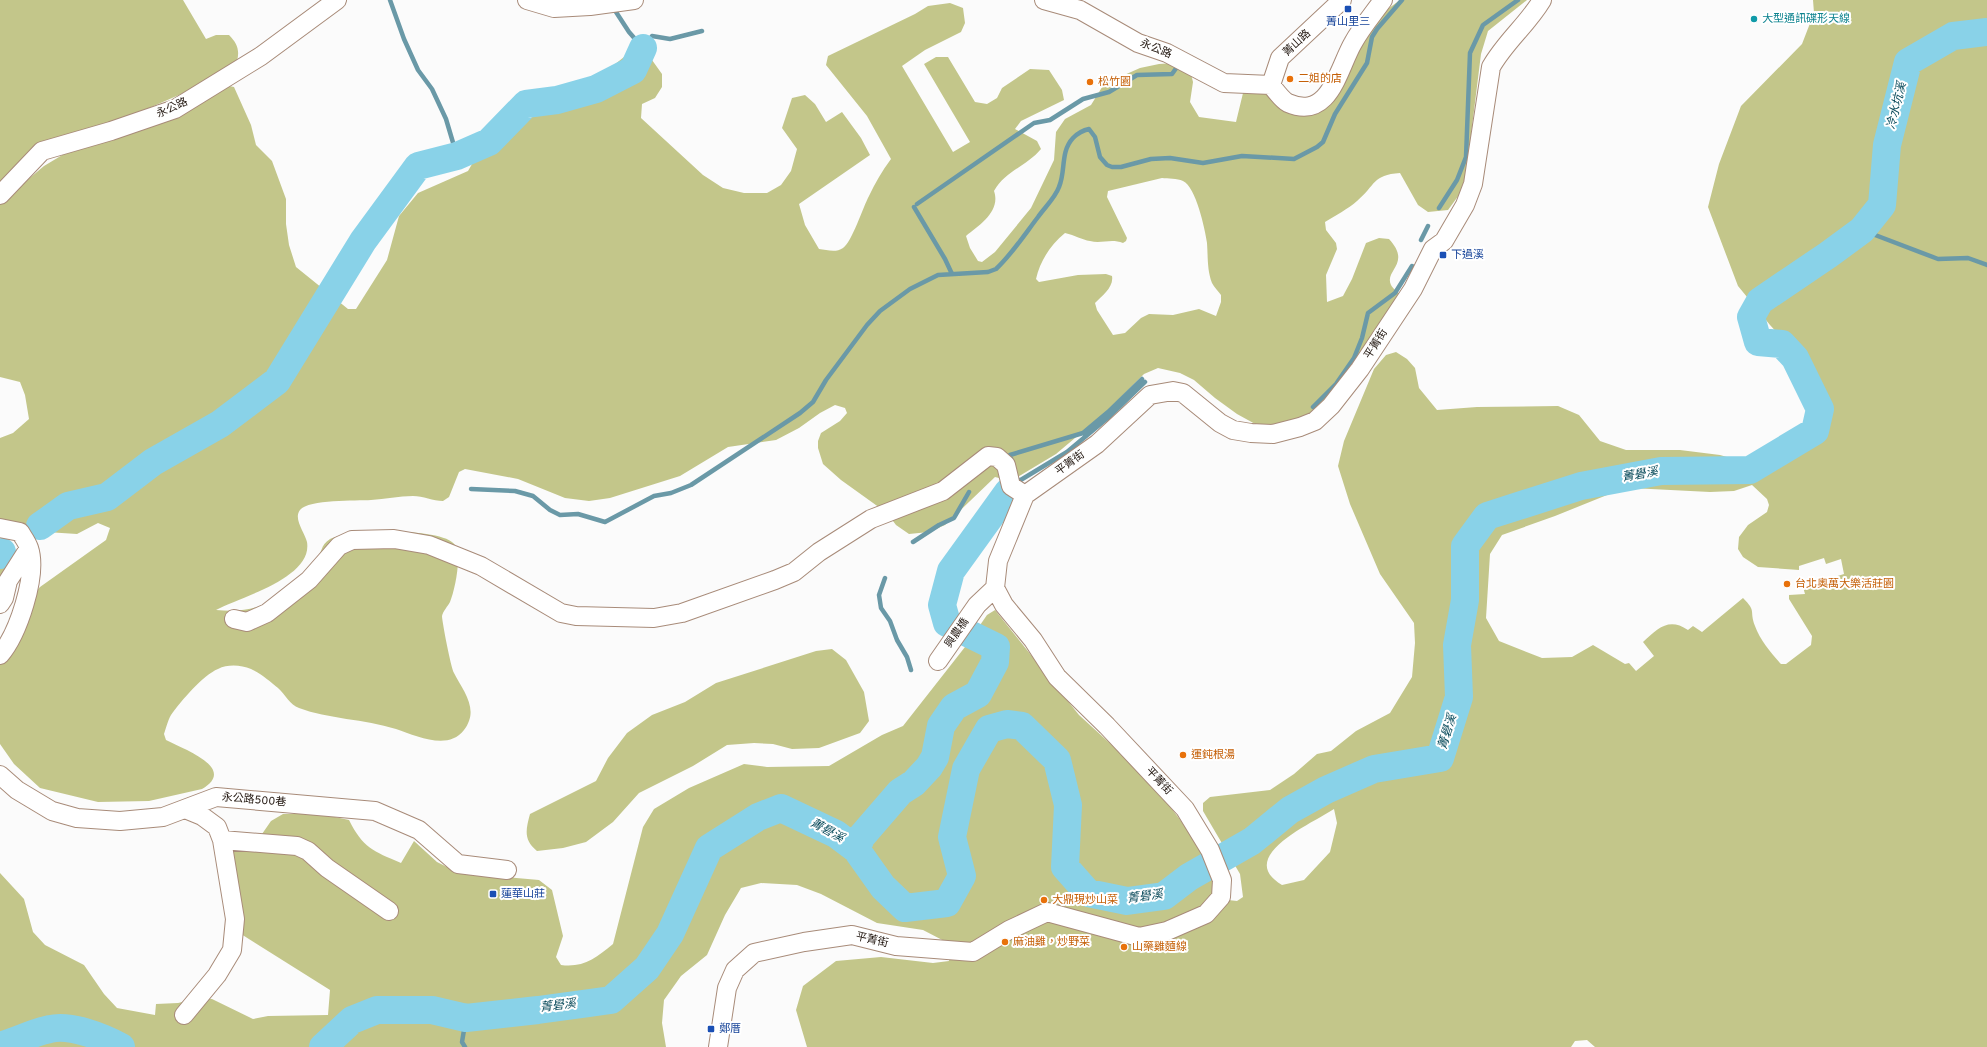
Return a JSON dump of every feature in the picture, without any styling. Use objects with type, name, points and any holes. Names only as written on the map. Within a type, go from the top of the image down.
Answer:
[{"type":"street","name":"永公路","points":[[0,195],[42,151],[111,131],[175,109],[261,56],[337,0]]},
{"type":"street","points":[[528,0],[554,8],[590,6],[634,0]]},
{"type":"street","name":"永公路","points":[[1044,0],[1080,10],[1138,43],[1167,53],[1224,83],[1271,85]]},
{"type":"street","name":"菁山路","points":[[1271,85],[1280,58],[1342,0]]},
{"type":"street","points":[[1271,85],[1287,102],[1306,107],[1318,103],[1329,93],[1353,43],[1383,0]]},
{"type":"street","name":"平菁街","points":[[1025,496],[1097,444],[1150,395],[1173,391],[1183,393],[1220,423],[1233,430],[1251,434],[1273,434],[1300,427],[1315,421],[1331,406],[1360,369],[1413,289],[1433,249],[1444,241],[1464,206],[1473,184],[1491,67],[1499,52],[1523,27],[1542,0]]},
{"type":"street","points":[[234,620],[247,622],[267,613],[309,580],[339,546],[352,540],[394,539],[429,545],[481,566],[561,613],[576,616],[654,618],[682,613],[794,572],[819,552],[871,519],[943,491],[988,456],[997,456],[1006,465],[1011,486],[1025,496],[998,561],[996,588]]},
{"type":"street","points":[[0,528],[20,532],[29,548],[30,580],[23,613],[0,655]]},
{"type":"street","points":[[0,604],[4,598],[8,581],[29,548]]},
{"type":"street","name":"平菁街","points":[[718,1047],[727,988],[736,970],[754,953],[804,942],[852,935],[896,946],[973,952],[1009,930],[1048,912],[1139,937],[1167,931],[1206,914],[1221,897],[1222,880],[1210,850],[1185,809],[1107,726],[1057,677],[1033,640],[1004,605],[996,588]]},
{"type":"street","name":"興農橋","points":[[938,661],[977,605],[996,588]]},
{"type":"street","name":"永公路500巷","points":[[0,775],[17,790],[52,811],[77,818],[120,821],[163,817],[216,797],[375,811],[419,830],[458,864],[507,870]]},
{"type":"street","points":[[184,1015],[217,975],[232,950],[235,919],[222,840],[217,827],[202,816],[185,809]]},
{"type":"street","points":[[222,840],[297,846],[308,851],[327,868],[389,911]]},
{"type":"green space","points":[[0,0],[183,0],[206,39],[216,35],[229,35],[236,44],[238,57],[237,61],[218,74],[179,95],[105,127],[58,138],[0,188]]},
{"type":"green space","points":[[1400,0],[1527,0],[1488,31],[1481,54],[1466,175],[1459,195],[1448,210],[1428,212],[1418,205],[1400,173],[1384,176],[1379,179],[1353,204],[1325,222],[1326,230],[1336,243],[1337,249],[1326,275],[1327,302],[1343,296],[1352,279],[1366,243],[1379,238],[1389,239],[1398,255],[1398,261],[1390,280],[1391,285],[1402,296],[1328,407],[1273,428],[1257,425],[1237,414],[1194,380],[1180,373],[1158,368],[1144,374],[1107,411],[1056,454],[1011,481],[995,477],[945,525],[929,532],[909,534],[896,525],[887,513],[841,480],[823,464],[818,448],[818,441],[821,433],[840,421],[847,413],[845,408],[835,405],[820,413],[799,428],[776,440],[728,447],[680,476],[610,498],[589,501],[565,498],[518,479],[465,469],[459,472],[449,497],[443,501],[413,496],[402,496],[371,500],[322,502],[305,506],[298,514],[299,522],[307,542],[306,555],[299,566],[273,585],[216,610],[229,611],[251,609],[269,602],[287,589],[313,565],[317,560],[324,544],[330,539],[356,533],[395,532],[433,535],[447,539],[455,545],[457,550],[458,565],[452,597],[444,610],[442,620],[454,673],[465,693],[470,707],[469,722],[464,730],[457,736],[450,740],[432,740],[371,723],[310,712],[296,707],[269,680],[251,669],[239,666],[226,666],[212,672],[199,682],[186,696],[171,715],[164,734],[166,740],[204,760],[211,767],[214,774],[211,781],[202,789],[149,801],[98,802],[40,788],[14,764],[0,744],[0,642],[25,604],[40,587],[106,540],[110,528],[98,523],[77,534],[0,529],[0,438],[13,433],[29,419],[25,395],[20,382],[0,377],[0,203],[44,166],[69,151],[229,86],[234,87],[251,125],[256,145],[272,161],[286,199],[286,224],[289,245],[296,267],[348,309],[356,309],[387,260],[399,216],[418,193],[468,171],[479,152],[498,135],[523,121],[568,102],[589,81],[604,73],[629,53],[652,60],[662,74],[662,87],[655,98],[642,104],[641,118],[703,175],[723,188],[744,193],[767,193],[781,185],[791,171],[797,149],[782,128],[792,98],[805,95],[815,104],[826,122],[842,112],[861,138],[870,155],[799,204],[805,225],[819,249],[831,251],[840,250],[850,239],[874,186],[891,159],[867,116],[826,65],[828,56],[915,14],[928,6],[950,3],[963,8],[965,23],[961,32],[925,50],[902,66],[953,152],[970,142],[924,64],[936,57],[948,57],[975,102],[987,104],[997,98],[1002,88],[1030,69],[1049,70],[1062,90],[1064,100],[1021,121],[1015,129],[1037,141],[1041,149],[1029,160],[1004,178],[994,191],[995,205],[992,211],[983,222],[966,236],[970,248],[978,261],[982,262],[995,252],[1031,208],[1054,160],[1056,132],[1065,119],[1091,105],[1104,84],[1140,68],[1174,63],[1191,74],[1193,82],[1190,102],[1199,117],[1236,122],[1244,89],[1268,90],[1294,113],[1351,63],[1381,14]],"holes":[[[1162,178],[1181,180],[1188,185],[1192,191],[1199,209],[1206,237],[1210,278],[1221,295],[1221,302],[1216,316],[1199,309],[1173,315],[1149,314],[1141,318],[1125,333],[1113,335],[1097,310],[1095,303],[1109,288],[1112,276],[1106,274],[1078,275],[1039,282],[1036,279],[1038,272],[1047,253],[1055,242],[1065,233],[1094,242],[1114,241],[1123,243],[1126,241],[1127,238],[1107,197],[1108,191]]]},
{"type":"green space","points":[[1813,0],[1987,0],[1987,1047],[1595,1047],[1587,1040],[1575,1041],[1571,1047],[807,1047],[796,1010],[803,986],[836,961],[881,957],[933,963],[949,961],[950,944],[923,930],[877,923],[821,894],[797,885],[761,883],[741,888],[725,915],[707,955],[681,976],[664,1000],[662,1023],[666,1047],[0,1047],[0,873],[24,899],[33,932],[45,945],[84,965],[104,994],[117,1008],[155,1015],[156,1004],[178,1003],[200,998],[212,999],[253,1019],[268,1016],[328,1015],[330,990],[241,934],[230,846],[262,834],[271,821],[283,814],[321,814],[349,820],[359,837],[370,848],[401,863],[414,841],[437,862],[459,873],[539,880],[552,890],[563,936],[556,957],[561,965],[576,965],[595,958],[613,944],[643,827],[654,809],[689,788],[744,764],[767,767],[829,766],[882,735],[903,726],[965,647],[987,615],[995,610],[1079,715],[1151,781],[1202,852],[1212,880],[1228,900],[1237,901],[1243,897],[1240,874],[1203,811],[1203,803],[1210,797],[1270,790],[1294,774],[1317,754],[1331,751],[1356,731],[1390,713],[1412,677],[1415,643],[1414,623],[1380,574],[1350,504],[1338,466],[1344,441],[1374,369],[1386,355],[1396,352],[1407,359],[1415,368],[1419,388],[1437,410],[1477,407],[1558,406],[1579,415],[1600,441],[1626,450],[1680,450],[1720,455],[1758,466],[1803,447],[1819,436],[1825,420],[1822,404],[1808,367],[1770,325],[1738,286],[1708,207],[1719,164],[1741,106],[1802,44],[1814,13]],"holes":[[[1752,485],[1767,499],[1769,505],[1767,512],[1748,525],[1739,537],[1738,549],[1743,557],[1758,567],[1799,570],[1799,566],[1824,558],[1826,564],[1841,559],[1844,574],[1803,587],[1805,594],[1789,595],[1789,599],[1812,636],[1811,645],[1786,664],[1781,664],[1763,641],[1753,621],[1750,606],[1743,598],[1702,632],[1693,626],[1688,630],[1675,624],[1669,624],[1654,632],[1643,642],[1654,656],[1636,671],[1629,663],[1625,664],[1593,645],[1572,657],[1542,658],[1499,641],[1486,618],[1490,554],[1502,535],[1617,491],[1631,488],[1710,492],[1734,491]],[[1334,809],[1337,823],[1330,852],[1304,880],[1282,885],[1270,874],[1267,863],[1272,852],[1282,842],[1296,832]]]},
{"type":"green space","points":[[0,551],[10,568],[0,578]]},
{"type":"green space","points":[[832,649],[846,660],[864,692],[869,721],[860,733],[819,748],[792,749],[773,744],[754,743],[727,745],[693,766],[639,793],[613,822],[586,842],[563,848],[537,851],[529,843],[527,825],[530,814],[596,781],[608,758],[627,733],[652,715],[685,702],[716,683],[816,651]]},
{"type":"waterway","points":[[390,0],[404,39],[418,70],[432,89],[446,119],[457,156]]},
{"type":"waterway","points":[[471,489],[515,491],[533,496],[550,510],[560,515],[578,514],[605,522],[654,496],[671,493],[691,485],[800,413],[813,402],[826,380],[867,325],[880,311],[910,289],[938,275],[988,272],[996,269],[1013,250],[1055,195],[1061,181],[1066,149],[1073,138],[1081,132],[1089,129],[1095,137],[1100,157],[1107,165],[1112,167],[1121,167],[1151,159],[1170,158],[1203,163],[1242,156],[1294,159],[1317,147],[1323,142],[1335,114],[1367,63],[1372,37],[1402,0]]},
{"type":"waterway","points":[[1439,208],[1457,180],[1466,157],[1470,53],[1483,25],[1518,0]]},
{"type":"waterway","points":[[616,12],[629,32],[643,48],[652,36],[670,39],[702,31]]},
{"type":"waterway","name":"菁礐溪","points":[[323,1047],[352,1020],[377,1010],[432,1010],[466,1018],[611,1000],[647,968],[670,934],[709,848],[758,817],[781,808],[836,834],[856,849],[883,887],[905,908],[947,903],[962,876],[952,837],[966,769],[989,729],[1007,724],[1022,726],[1057,760],[1068,805],[1065,867],[1088,893],[1127,901],[1164,896],[1189,877],[1252,841],[1290,810],[1326,790],[1374,769],[1440,758],[1459,697],[1457,645],[1465,600],[1465,546],[1487,516],[1581,486],[1661,471],[1750,470],[1815,431],[1820,409],[1795,358],[1782,344],[1758,342],[1751,317],[1760,301],[1862,230],[1882,205],[1887,145],[1908,62],[1953,36],[1987,32]]},
{"type":"waterway","points":[[40,526],[68,506],[107,497],[153,462],[220,424],[277,381],[363,241],[418,166],[457,156],[489,142],[526,104],[557,100],[596,89],[633,70],[643,48]]},
{"type":"waterway","points":[[917,204],[1034,123],[1050,120],[1083,99],[1109,92],[1137,75],[1172,74],[1177,67]]},
{"type":"waterway","points":[[914,207],[945,259],[952,274]]},
{"type":"waterway","points":[[1421,240],[1428,226]]},
{"type":"waterway","points":[[1862,230],[1938,259],[1968,258],[1987,265]]},
{"type":"waterway","points":[[1313,407],[1336,384],[1354,358],[1362,338],[1368,313],[1395,293],[1412,266]]},
{"type":"waterway","points":[[1012,462],[1010,455],[1083,433],[1108,412],[1142,379]]},
{"type":"waterway","points":[[1016,477],[1019,481],[1067,452],[1110,416],[1145,382]]},
{"type":"waterway","points":[[913,542],[939,525],[954,518],[969,492]]},
{"type":"waterway","points":[[856,849],[862,836],[900,792],[914,783],[929,767],[935,757],[941,726],[954,707],[978,694],[995,662],[996,647],[947,623],[942,605],[951,571],[1008,492]]},
{"type":"waterway","points":[[885,578],[879,595],[881,608],[890,621],[897,640],[907,657],[911,670]]},
{"type":"waterway","points":[[465,1047],[462,1042],[466,1018]]},
{"type":"waterway","name":"菁礐溪","points":[[3,1047],[6,1044],[44,1030],[58,1028],[67,1028],[86,1032],[121,1047]]},
{"type":"place","name":"菁山里三","points":[[1348,9]]},
{"type":"place","name":"大型通訊碟形天線","points":[[1754,19]]},
{"type":"place","name":"二姐的店","points":[[1290,79]]},
{"type":"place","name":"松竹園","points":[[1090,82]]},
{"type":"place","name":"下過溪","points":[[1443,255]]},
{"type":"place","name":"台北奧萬大樂活莊園","points":[[1787,584]]},
{"type":"place","name":"運鈍根湯","points":[[1183,755]]},
{"type":"place","name":"蓮華山莊","points":[[493,894]]},
{"type":"place","name":"大鼎現炒山菜","points":[[1044,900]]},
{"type":"place","name":"麻油雞，炒野菜","points":[[1005,942]]},
{"type":"place","name":"山藥雞麵線","points":[[1124,947]]},
{"type":"place","name":"鄭厝","points":[[711,1029]]},
{"type":"water label","name":"冷水坑溪","points":[[1897,106]]}]
